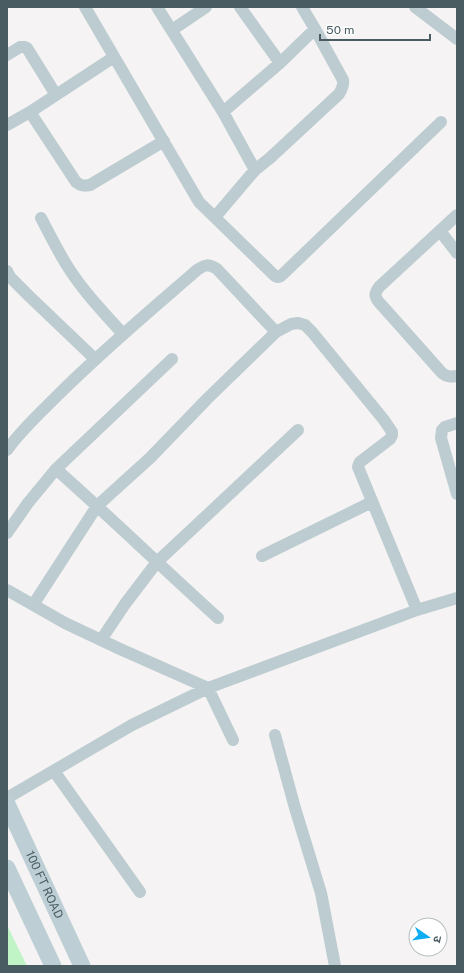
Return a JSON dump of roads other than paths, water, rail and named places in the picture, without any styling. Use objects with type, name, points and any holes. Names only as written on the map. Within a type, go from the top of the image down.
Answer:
[{"type":"main road","name":"100 FT ROAD","points":[[7,804],[82,966]]},
{"type":"main road","points":[[7,868],[53,966]]},
{"type":"street","points":[[85,7],[199,202],[273,274],[278,277],[281,276],[441,122]]},
{"type":"street","points":[[157,7],[223,112],[255,170]]},
{"type":"street","points":[[172,30],[206,7]]},
{"type":"street","points":[[240,7],[280,62]]},
{"type":"street","points":[[215,217],[255,170],[270,158],[342,90],[344,85],[343,80],[302,7]]},
{"type":"street","points":[[415,7],[457,39]]},
{"type":"street","points":[[223,112],[280,62],[315,28]]},
{"type":"street","points":[[7,55],[20,47],[27,48],[56,95]]},
{"type":"street","points":[[7,125],[30,112],[114,57]]},
{"type":"street","points":[[30,112],[76,182],[84,186],[90,185],[164,141]]},
{"type":"street","points":[[457,215],[379,287],[375,293],[375,297],[442,373],[445,376],[457,376]]},
{"type":"street","points":[[41,218],[66,264],[102,311],[123,334]]},
{"type":"street","points":[[440,231],[457,252]]},
{"type":"street","points":[[7,450],[31,421],[79,374],[123,334],[204,265],[210,265],[217,269],[276,332]]},
{"type":"street","points":[[7,271],[10,277],[24,291],[95,359]]},
{"type":"street","points":[[33,605],[97,506],[150,458],[208,398],[276,332],[291,324],[298,323],[305,325],[312,332],[384,420],[392,432],[390,439],[359,464],[359,469],[417,610]]},
{"type":"street","points":[[7,533],[28,503],[56,469],[172,359]]},
{"type":"street","points":[[457,423],[445,427],[441,434],[457,494]]},
{"type":"street","points":[[101,640],[125,604],[157,562],[298,430]]},
{"type":"street","points":[[56,469],[218,618]]},
{"type":"street","points":[[262,556],[372,502]]},
{"type":"street","points":[[7,590],[65,623],[208,688],[233,740]]},
{"type":"street","points":[[7,798],[132,725],[208,688],[417,610],[457,598]]},
{"type":"street","points":[[275,734],[295,808],[321,893],[335,966]]},
{"type":"street","points":[[54,771],[140,892]]}]
